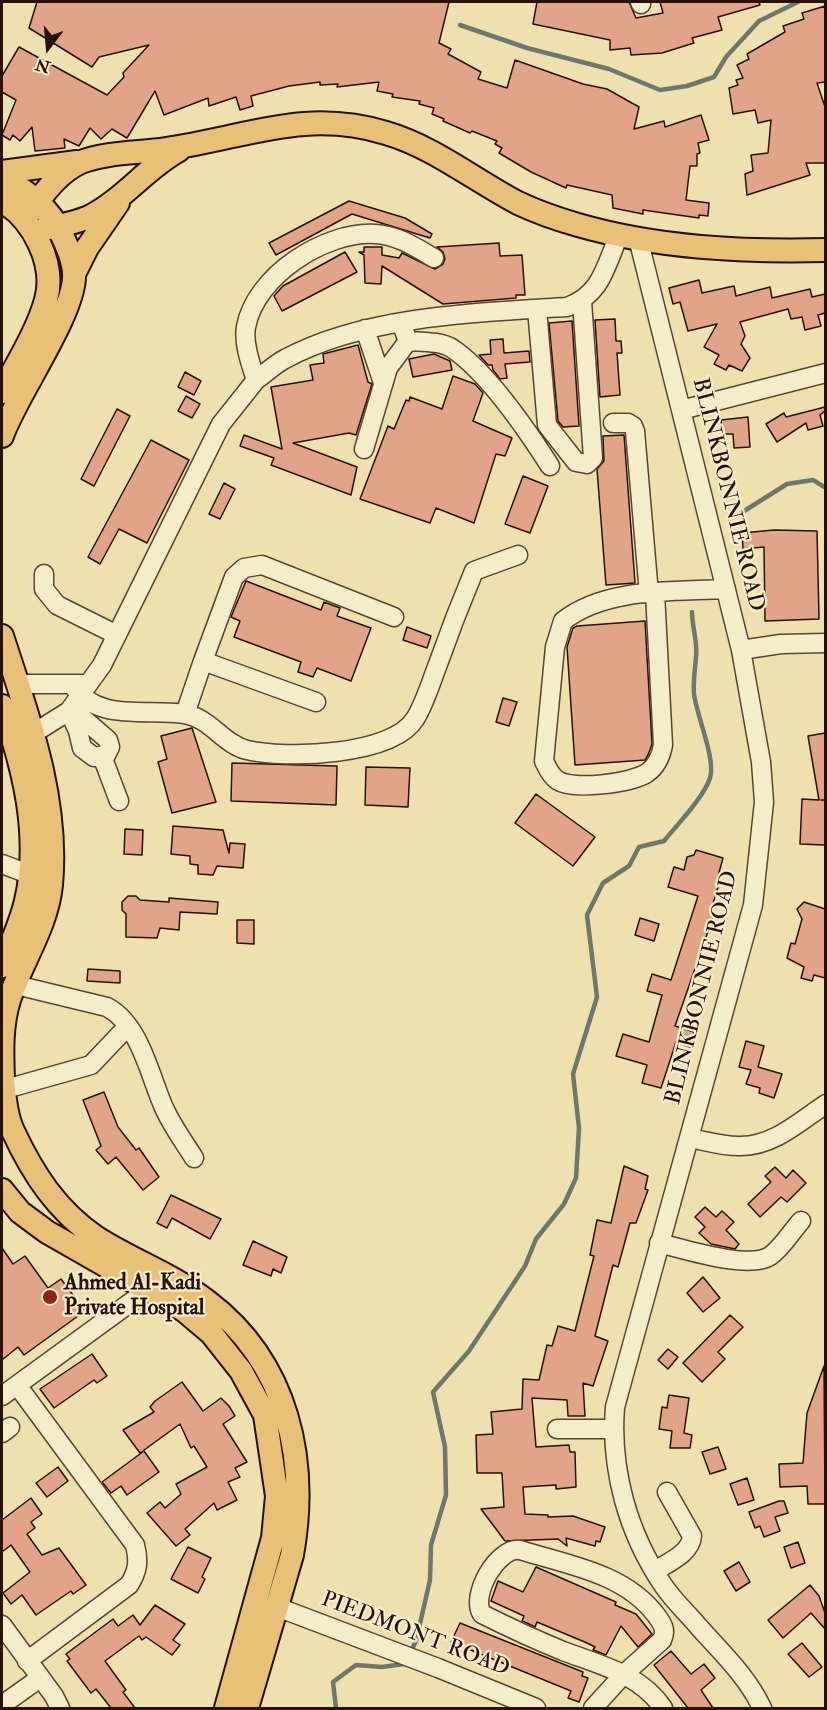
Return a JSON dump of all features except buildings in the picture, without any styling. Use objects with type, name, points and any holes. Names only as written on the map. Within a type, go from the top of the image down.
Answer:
[{"type":"main road","points":[[2,172],[189,145],[284,124],[359,127],[386,133],[418,146],[544,214],[629,237],[711,248],[825,250]]},
{"type":"main road","points":[[2,201],[32,218],[58,226],[88,217],[127,190],[150,169],[189,145]]},
{"type":"main road","points":[[32,218],[58,177],[83,162]]},
{"type":"main road","points":[[2,178],[16,185],[32,218],[45,263],[46,300],[2,392]]},
{"type":"main road","points":[[2,436],[62,316],[74,274],[87,248],[127,190]]},
{"type":"main road","points":[[58,226],[69,251],[74,274]]},
{"type":"main road","points":[[2,636],[34,733],[50,825],[51,888],[44,916],[6,1012],[3,1033],[6,1128],[39,1183],[60,1207],[97,1238],[208,1301],[255,1348],[270,1374],[290,1428],[299,1493],[292,1555],[247,1708]]},
{"type":"main road","points":[[2,706],[22,772],[31,824],[31,875],[26,902],[4,954]]},
{"type":"main road","points":[[2,1190],[20,1212],[47,1232],[185,1311],[212,1333],[241,1371],[265,1415],[277,1496],[273,1538],[226,1708]]},
{"type":"street","points":[[256,380],[250,363],[245,328],[254,302],[264,286],[279,272],[312,252],[342,238],[362,234],[388,236],[434,258]]},
{"type":"street","points":[[34,733],[76,697],[117,635],[220,424],[256,380],[284,359],[308,348],[365,329],[401,323],[567,307],[582,301],[594,291],[629,237]]},
{"type":"street","name":"BLINKBONNIE ROAD","points":[[629,237],[681,410],[741,650],[761,762],[764,802],[762,838],[753,905],[615,1407],[613,1429],[618,1481],[634,1531],[663,1585],[739,1670],[762,1708]]},
{"type":"street","points":[[537,309],[547,425],[576,462],[587,464],[593,458],[582,301]]},
{"type":"street","points":[[401,323],[408,341]]},
{"type":"street","points":[[365,329],[383,383]]},
{"type":"street","points":[[364,449],[383,383],[394,358],[408,341]]},
{"type":"street","points":[[408,341],[451,348],[472,366],[528,432],[550,466]]},
{"type":"street","points":[[681,410],[825,373]]},
{"type":"street","points":[[613,423],[627,423],[633,426],[635,431],[652,594],[663,745],[661,757],[647,773],[636,777],[583,787],[557,780],[544,761],[558,631],[563,621],[590,605],[612,599],[652,594],[726,589]]},
{"type":"street","points":[[18,684],[76,697],[94,706],[185,714],[199,719],[235,746],[263,752],[342,753],[391,737],[414,721],[474,571],[518,555]]},
{"type":"street","points":[[185,714],[234,577],[252,565],[262,565],[394,617]]},
{"type":"street","points":[[44,574],[44,589],[57,605],[117,635]]},
{"type":"street","points":[[741,650],[781,644],[825,643]]},
{"type":"street","points":[[203,661],[316,702]]},
{"type":"street","points":[[76,697],[108,740],[110,747],[102,756],[119,801]]},
{"type":"street","points":[[2,864],[31,875]]},
{"type":"street","points":[[16,984],[107,1006],[115,1011],[128,1026],[166,1112],[194,1158]]},
{"type":"street","points":[[3,1090],[91,1065],[128,1026]]},
{"type":"street","points":[[689,1138],[740,1147],[761,1144],[782,1134],[825,1104]]},
{"type":"street","points":[[659,1243],[738,1260],[759,1261],[777,1251],[801,1221]]},
{"type":"street","points":[[2,1396],[149,1289]]},
{"type":"street","points":[[17,1385],[112,1512],[135,1545],[138,1558],[138,1569],[129,1585],[27,1661]]},
{"type":"street","points":[[557,1429],[613,1429]]},
{"type":"street","points":[[656,1571],[688,1549],[692,1543],[692,1536],[667,1492]]},
{"type":"street","points":[[593,1708],[624,1674],[661,1642],[664,1634],[662,1624],[638,1594],[610,1578],[520,1550],[511,1550],[500,1557],[490,1572],[479,1599],[478,1607],[482,1614],[561,1650],[624,1674],[650,1692],[663,1708]]},
{"type":"street","name":"PIEDMONT ROAD","points":[[277,1607],[536,1708]]},
{"type":"street","points":[[2,1625],[60,1708]]},
{"type":"street","points":[[2,1705],[40,1678]]},
{"type":"waterway","points":[[460,25],[527,48],[609,69],[660,90],[687,86],[714,77],[726,57],[759,21],[798,2]]},
{"type":"waterway","points":[[741,513],[787,484],[813,480],[826,488]]},
{"type":"waterway","points":[[410,1653],[416,1641],[430,1580],[431,1545],[446,1495],[445,1447],[433,1392],[469,1351],[525,1266],[536,1239],[564,1204],[576,1178],[579,1128],[573,1074],[597,997],[587,915],[603,883],[629,866],[639,847],[664,841],[696,802],[710,778],[708,749],[694,694],[696,652],[692,612]]},
{"type":"waterway","points":[[336,1708],[333,1682],[356,1665],[382,1667],[404,1664],[406,1660]]},
{"type":"place","name":"Ahmed Al-Kadi Private Hospital","points":[[50,1297]]}]
